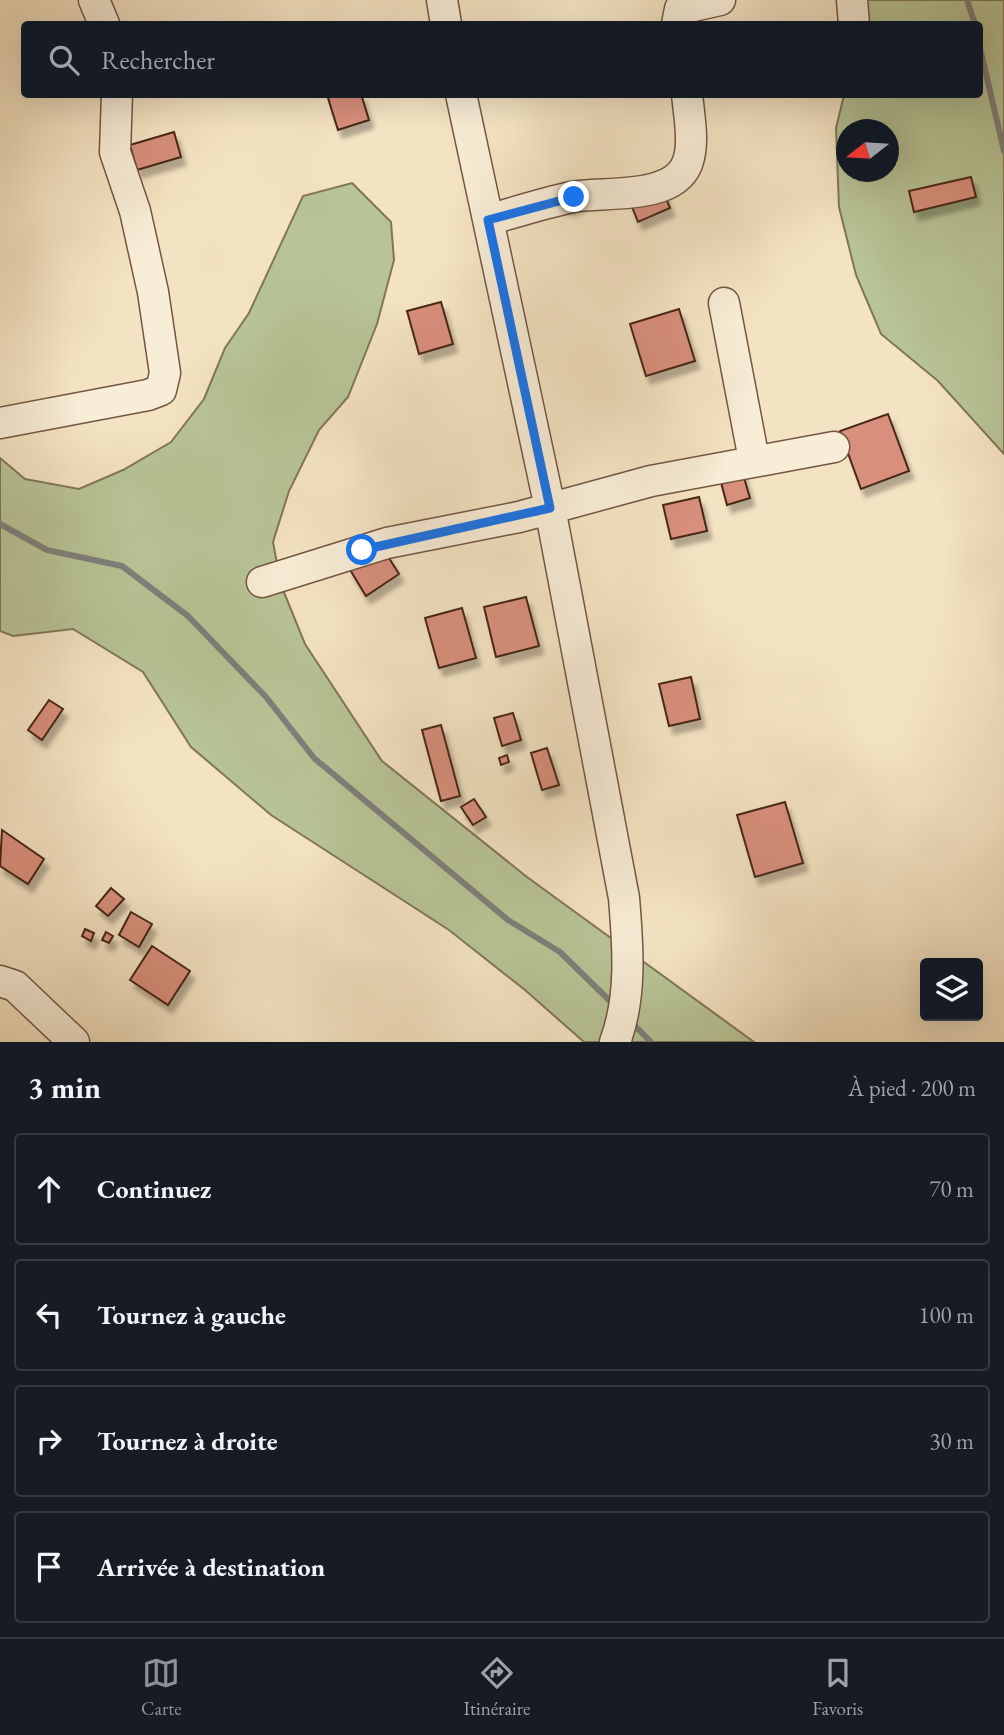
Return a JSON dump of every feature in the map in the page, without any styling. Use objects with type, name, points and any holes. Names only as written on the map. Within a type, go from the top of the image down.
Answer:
[{"type":"street","points":[[94,0],[103,21]]},
{"type":"street","points":[[442,0],[446,21]]},
{"type":"street","points":[[678,21],[680,9],[720,0]]},
{"type":"street","points":[[852,0],[854,21]]},
{"type":"street","points":[[0,423],[148,395],[161,390],[165,373],[153,292],[135,211],[122,182],[115,152],[117,98]]},
{"type":"street","points":[[462,98],[550,508],[624,898],[627,935],[625,1016],[615,1042]]},
{"type":"street","points":[[488,220],[574,197],[625,193],[670,182],[686,166],[690,145],[687,98]]},
{"type":"street","points":[[724,303],[754,460]]},
{"type":"street","points":[[262,582],[387,543],[550,508],[651,481],[834,447]]},
{"type":"street","points":[[0,981],[15,986],[74,1042]]},
{"type":"green space","points":[[866,0],[1004,0],[1004,454],[938,381],[881,334],[856,275],[839,207],[838,182],[899,182],[899,119],[838,119],[843,98],[983,98],[983,21],[862,21]]},
{"type":"green space","points":[[352,183],[391,222],[394,260],[377,324],[348,397],[319,430],[289,491],[273,542],[281,585],[305,644],[382,761],[527,877],[754,1042],[584,1042],[525,990],[449,930],[271,815],[191,747],[143,672],[73,629],[13,636],[0,631],[0,458],[25,479],[79,489],[123,470],[171,442],[204,399],[225,348],[249,313],[303,196]]},
{"type":"building","points":[[328,98],[362,98],[369,120],[338,130]]},
{"type":"building","points":[[174,132],[181,157],[137,170],[130,145]]},
{"type":"building","points":[[971,177],[976,197],[914,212],[909,191]]},
{"type":"building","points":[[661,186],[670,208],[638,222],[629,199]]},
{"type":"building","points":[[441,302],[453,344],[419,354],[407,311]]},
{"type":"building","points":[[679,309],[695,361],[646,376],[630,324]]},
{"type":"building","points":[[888,414],[909,471],[861,489],[840,431]]},
{"type":"building","points":[[740,464],[750,498],[727,505],[718,471]]},
{"type":"building","points":[[699,497],[707,531],[671,539],[663,505]]},
{"type":"building","points":[[382,547],[399,574],[366,596],[349,568]]},
{"type":"building","points":[[526,597],[539,646],[496,657],[484,607]]},
{"type":"building","points":[[462,608],[476,658],[439,668],[425,618]]},
{"type":"building","points":[[691,677],[700,719],[669,726],[659,684]]},
{"type":"building","points":[[49,700],[63,709],[42,740],[28,730]]},
{"type":"building","points":[[513,713],[521,740],[502,746],[494,718]]},
{"type":"building","points":[[441,725],[460,796],[441,801],[422,730]]},
{"type":"building","points":[[547,748],[559,785],[542,790],[531,753]]},
{"type":"building","points":[[507,755],[509,762],[501,765],[499,758]]},
{"type":"building","points":[[474,799],[486,817],[473,825],[461,807]]},
{"type":"building","points":[[785,802],[803,863],[755,877],[737,815]]},
{"type":"building","points":[[2,830],[44,859],[28,884],[0,866]]},
{"type":"building","points":[[111,888],[124,899],[108,916],[96,906]]},
{"type":"building","points":[[131,912],[152,924],[139,947],[119,935]]},
{"type":"building","points":[[85,929],[94,933],[91,941],[82,936]]},
{"type":"building","points":[[106,932],[113,936],[109,943],[102,940]]},
{"type":"building","points":[[152,946],[190,971],[168,1005],[130,980]]},
{"type":"waterway","points":[[967,0],[974,21]]},
{"type":"waterway","points":[[983,61],[1004,151]]},
{"type":"waterway","points":[[0,524],[47,550],[122,566],[188,616],[266,697],[314,758],[508,920],[560,952],[614,1005]]},
{"type":"waterway","points":[[632,1023],[651,1042]]},
{"type":"route","points":[[362,550],[550,508],[488,220],[574,197]]}]
